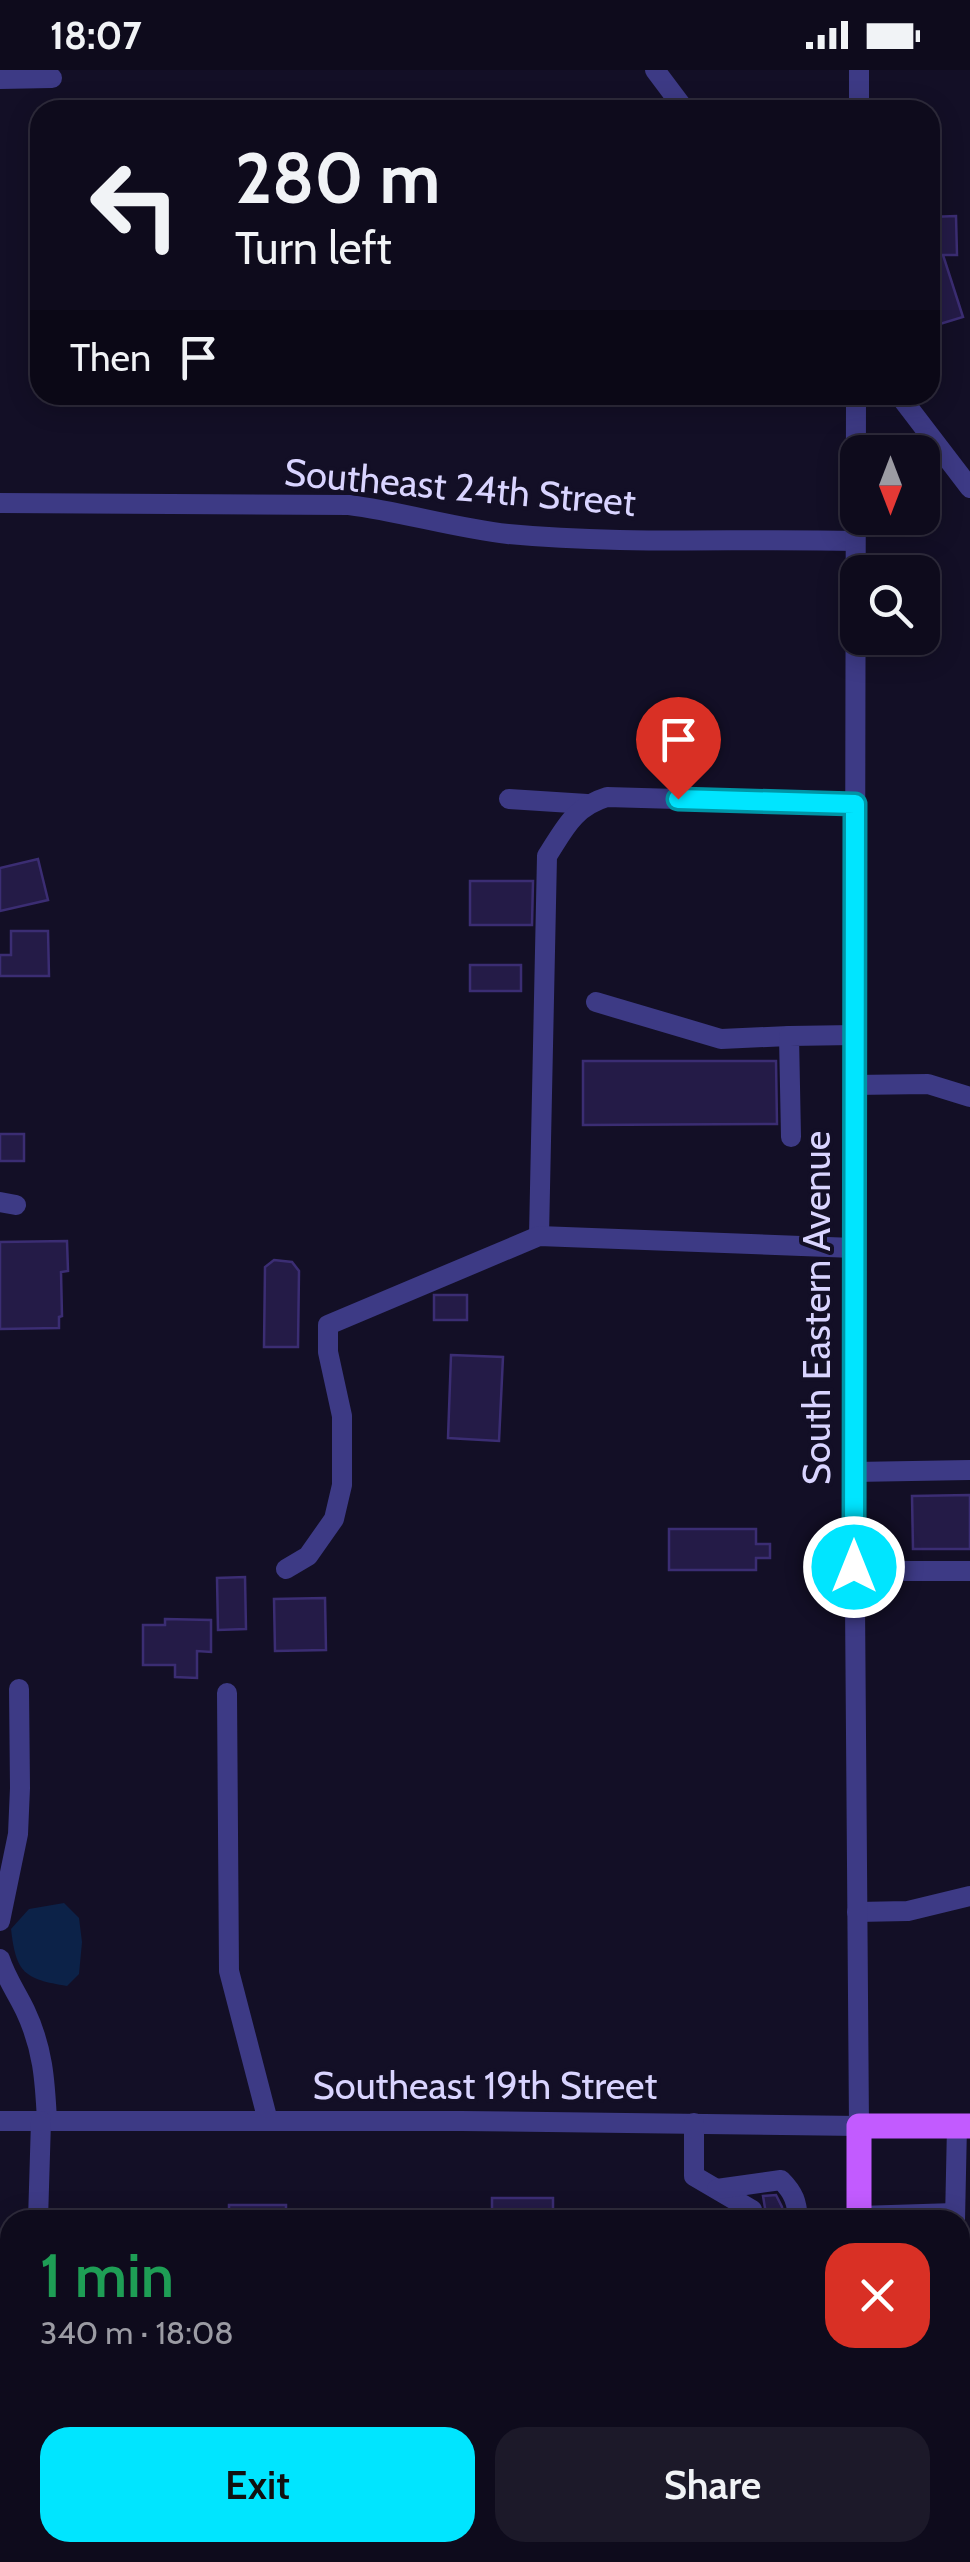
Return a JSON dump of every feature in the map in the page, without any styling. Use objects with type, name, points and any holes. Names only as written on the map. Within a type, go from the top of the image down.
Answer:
[{"type":"main road","name":"Southeast 19th Street","points":[[859,2126],[964,2126]]},
{"type":"main road","name":"South Eastern Avenue","points":[[859,2126],[860,2210]]},
{"type":"street","points":[[655,70],[678,100]]},
{"type":"street","points":[[859,70],[859,100]]},
{"type":"street","points":[[0,79],[52,78]]},
{"type":"street","name":"South Eastern Avenue","points":[[856,405],[854,1571],[859,2126]]},
{"type":"street","points":[[908,405],[970,488]]},
{"type":"street","name":"Southeast 24th Street","points":[[0,503],[349,505],[474,530],[558,538],[855,541]]},
{"type":"street","points":[[509,799],[587,804],[607,797],[855,804]]},
{"type":"street","points":[[538,1236],[547,856],[569,822],[587,804]]},
{"type":"street","points":[[596,1002],[721,1039],[854,1035]]},
{"type":"street","points":[[790,1036],[792,1137]]},
{"type":"street","points":[[854,1085],[928,1084],[970,1098]]},
{"type":"street","points":[[286,1568],[308,1556],[334,1519],[342,1485],[342,1416],[328,1352],[328,1324],[538,1236],[854,1248]]},
{"type":"street","points":[[854,1472],[970,1470]]},
{"type":"street","points":[[854,1571],[970,1572]]},
{"type":"street","points":[[0,1921],[18,1834],[20,1689]]},
{"type":"street","points":[[227,1693],[229,1970],[268,2121]]},
{"type":"street","points":[[857,1912],[908,1911],[970,1896]]},
{"type":"street","points":[[0,1959],[24,2008],[45,2072],[39,2210]]},
{"type":"street","name":"Southeast 19th Street","points":[[0,2121],[859,2126]]},
{"type":"street","points":[[694,2124],[694,2176],[752,2210]]},
{"type":"street","points":[[956,2210],[964,2126]]},
{"type":"street","points":[[717,2188],[781,2180],[791,2190],[797,2210]]},
{"type":"water","points":[[64,1903],[79,1918],[82,1942],[79,1974],[67,1986],[41,1980],[25,1971],[16,1955],[11,1929],[29,1909]]},
{"type":"building","points":[[956,216],[957,255],[943,255],[963,317],[940,324],[940,217]]},
{"type":"building","points":[[38,859],[48,900],[0,911],[0,868]]},
{"type":"building","points":[[470,881],[533,881],[532,925],[470,925]]},
{"type":"building","points":[[11,931],[48,931],[49,976],[0,976],[0,955],[11,955]]},
{"type":"building","points":[[470,965],[521,965],[521,991],[470,991]]},
{"type":"building","points":[[583,1061],[776,1061],[777,1124],[583,1125]]},
{"type":"building","points":[[0,1134],[24,1134],[24,1161],[0,1161]]},
{"type":"building","points":[[67,1241],[68,1271],[61,1272],[59,1328],[0,1329],[0,1242]]},
{"type":"building","points":[[274,1260],[292,1262],[299,1271],[298,1347],[264,1347],[265,1267]]},
{"type":"building","points":[[434,1295],[467,1295],[467,1320],[434,1320]]},
{"type":"building","points":[[451,1355],[503,1357],[499,1441],[448,1438]]},
{"type":"building","points":[[970,1495],[970,1549],[913,1549],[912,1496]]},
{"type":"building","points":[[669,1529],[756,1529],[756,1544],[770,1544],[770,1558],[756,1558],[756,1570],[669,1570]]},
{"type":"building","points":[[245,1577],[246,1629],[218,1630],[217,1578]]},
{"type":"building","points":[[325,1598],[326,1650],[275,1651],[274,1599]]},
{"type":"building","points":[[165,1619],[211,1620],[211,1652],[197,1651],[197,1678],[175,1677],[175,1665],[143,1665],[143,1625],[165,1625]]},
{"type":"building","points":[[776,2195],[782,2210],[765,2210],[763,2196]]},
{"type":"building","points":[[492,2198],[553,2198],[553,2210],[492,2210]]},
{"type":"building","points":[[229,2205],[286,2205],[286,2210],[229,2210]]},
{"type":"route","points":[[678,799],[855,804],[854,1567]]}]
